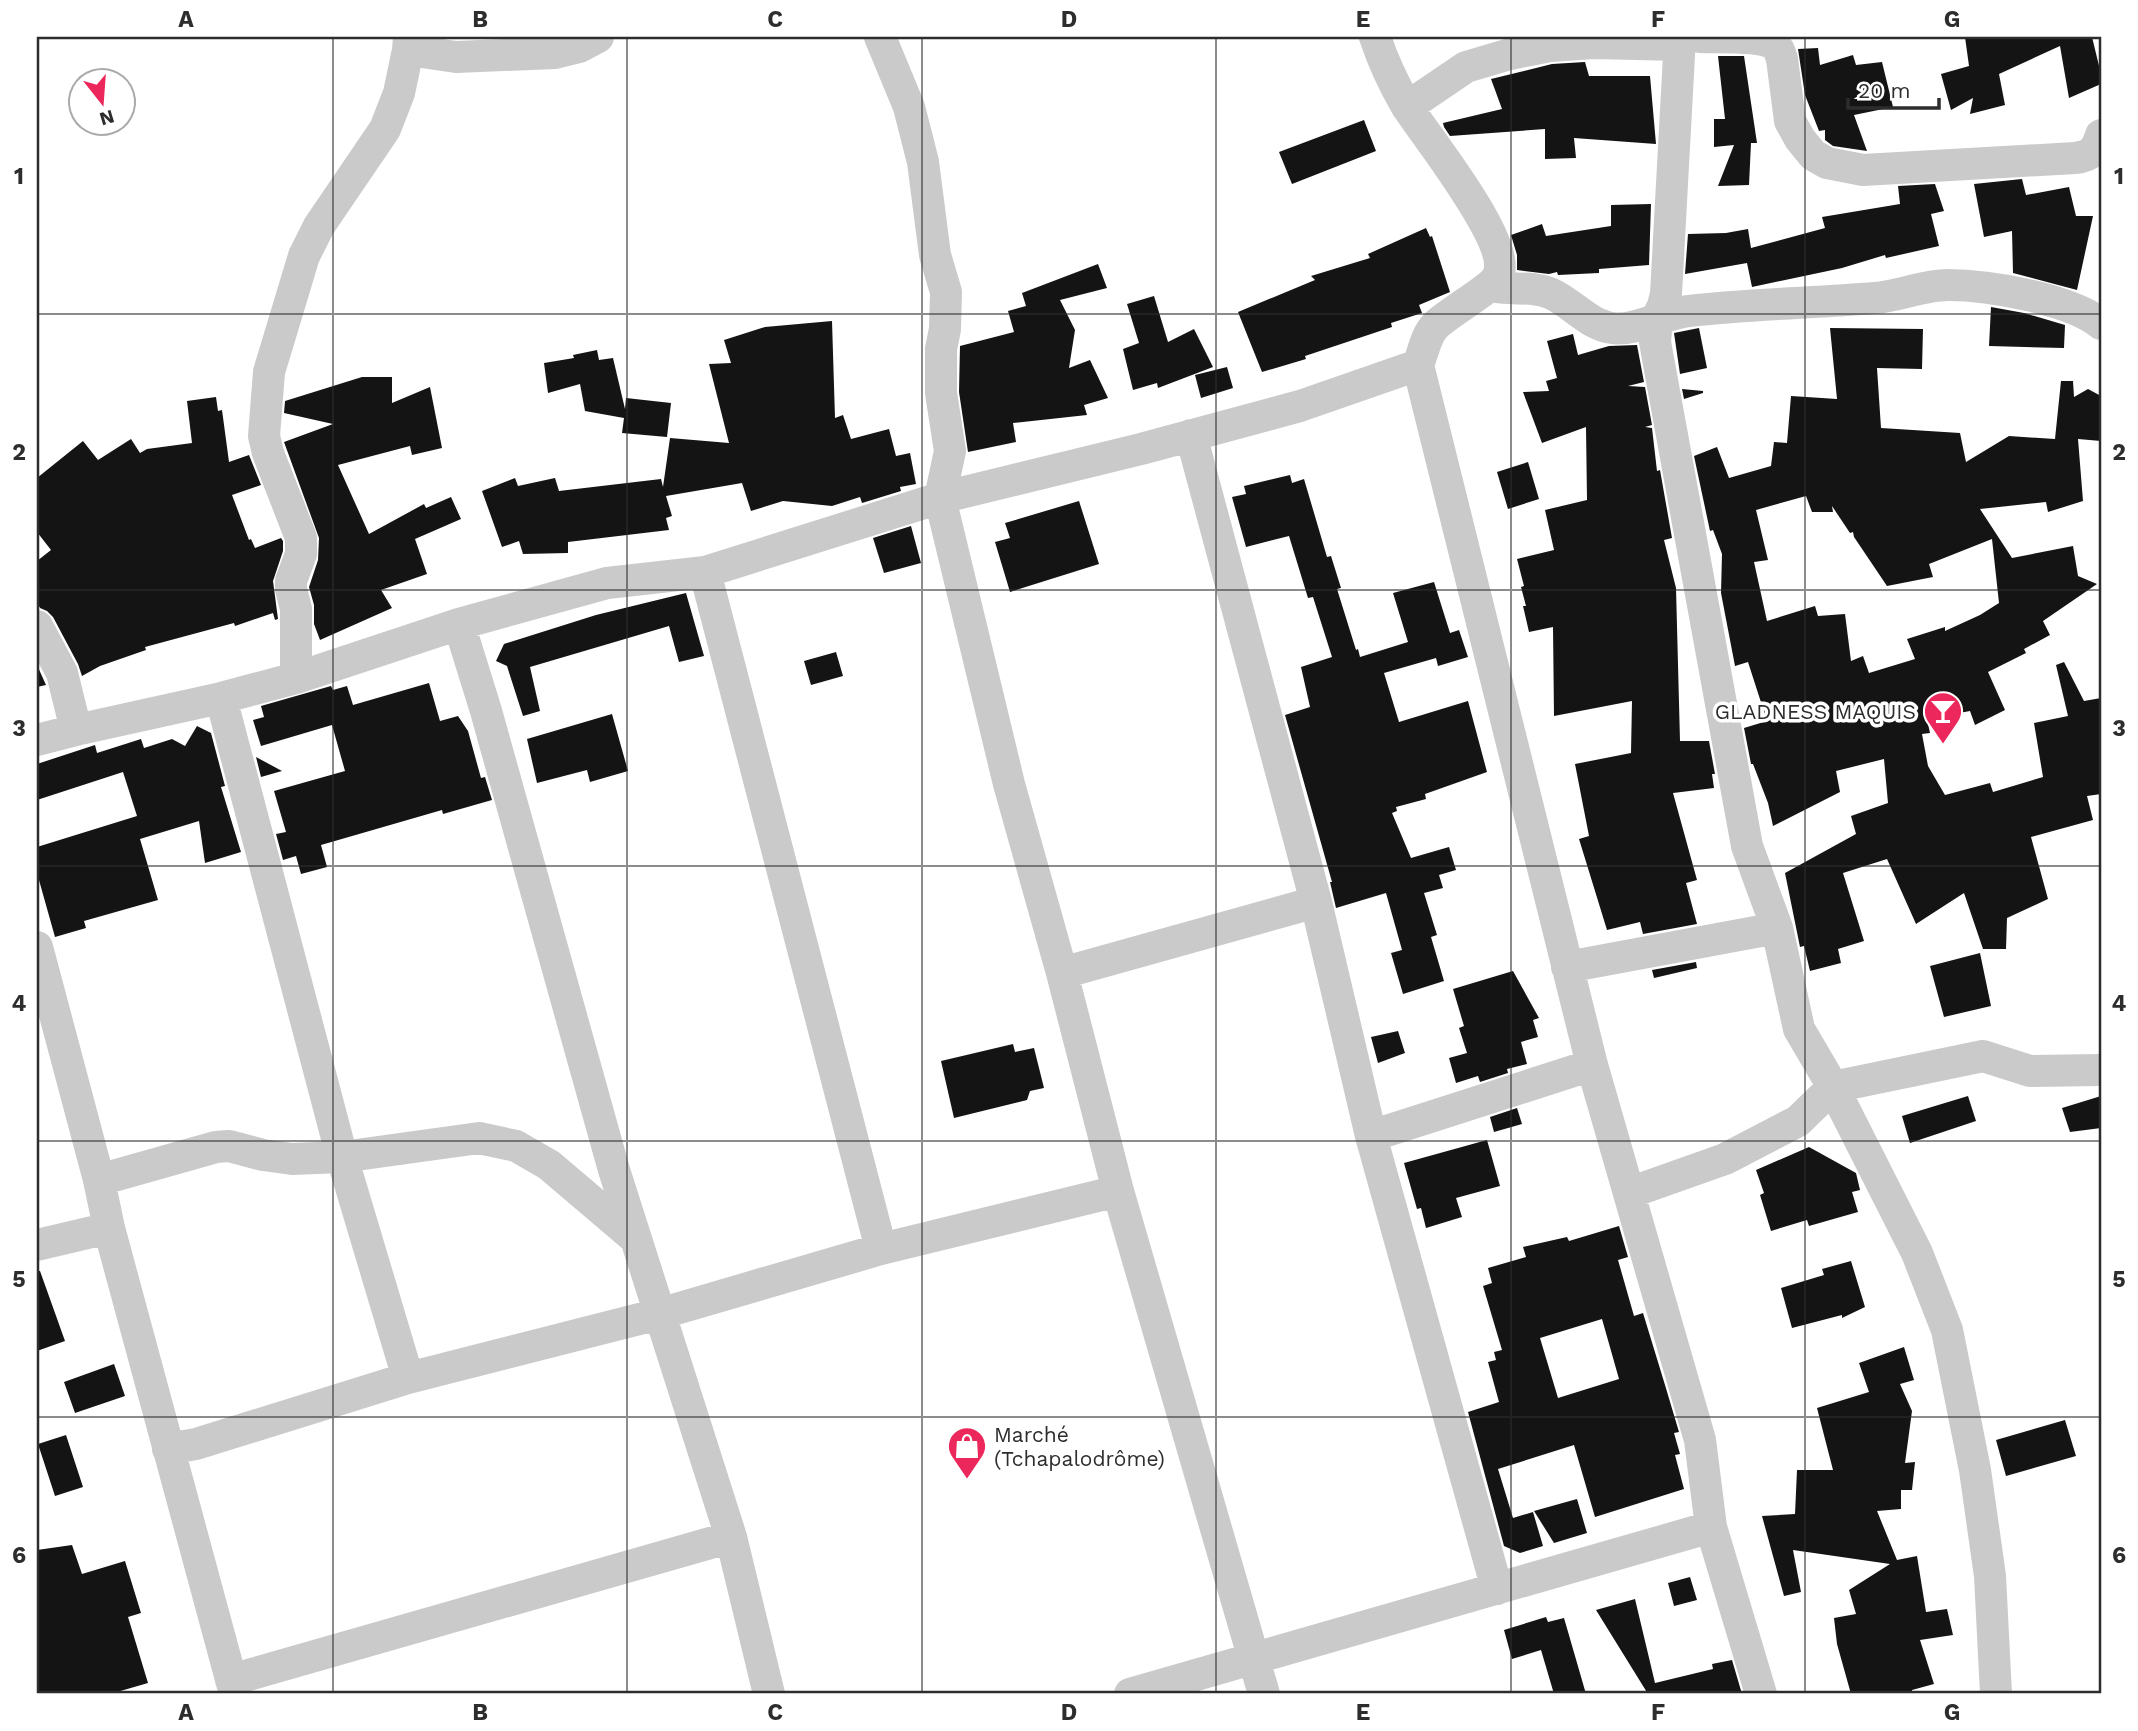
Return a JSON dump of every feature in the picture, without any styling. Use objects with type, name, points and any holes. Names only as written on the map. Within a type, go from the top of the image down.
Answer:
[{"type":"street","points":[[296,678],[296,609],[291,581],[301,554],[301,538],[264,436],[269,372],[304,256],[319,226],[386,130],[398,93],[409,43],[456,57],[555,54],[579,47],[598,37]]},
{"type":"street","points":[[880,37],[909,107],[923,162],[935,255],[946,292],[945,329],[941,349],[941,393],[950,451],[940,498],[1009,784],[1062,973],[1118,1191],[1264,1694]]},
{"type":"street","points":[[1375,37],[1388,74],[1407,107],[1483,219],[1501,264],[1497,278],[1490,286],[1458,306],[1432,328],[1419,365],[1592,1065],[1700,1440],[1712,1527],[1760,1694]]},
{"type":"street","points":[[1407,107],[1465,67],[1549,46],[1687,39],[1761,40],[1773,43],[1779,49],[1790,121],[1813,155],[1827,163],[1863,170],[2086,157],[2096,149],[2101,135]]},
{"type":"street","points":[[1687,39],[1666,294],[1664,306],[1657,318],[1655,342],[1689,516],[1747,846],[1777,928],[1799,1029],[1833,1087],[1917,1253],[1947,1329],[1975,1470],[1990,1576],[1996,1694]]},
{"type":"street","points":[[1490,286],[1506,290],[1533,287],[1554,295],[1582,315],[1613,329],[1632,327],[1686,311],[1877,298],[1947,285],[2015,292],[2068,308],[2101,324]]},
{"type":"street","points":[[37,740],[296,678],[458,624],[607,583],[705,572],[940,498],[1300,406],[1419,365]]},
{"type":"street","points":[[1191,435],[1316,902],[1371,1136],[1497,1589]]},
{"type":"street","points":[[705,572],[881,1249]]},
{"type":"street","points":[[458,624],[486,711],[614,1170],[731,1537],[769,1694]]},
{"type":"street","points":[[37,626],[62,673],[76,730]]},
{"type":"street","points":[[221,698],[342,1157],[408,1378]]},
{"type":"street","points":[[1062,973],[1316,902]]},
{"type":"street","points":[[1567,967],[1777,928]]},
{"type":"street","points":[[37,947],[99,1180],[108,1228],[233,1687],[731,1537]]},
{"type":"street","points":[[1629,1193],[1726,1159],[1798,1121],[1833,1087],[1983,1056],[2030,1071],[2101,1070]]},
{"type":"street","points":[[1371,1136],[1592,1065]]},
{"type":"street","points":[[99,1180],[216,1147],[229,1146],[262,1155],[292,1159],[342,1157],[479,1138],[516,1146],[549,1165],[636,1239]]},
{"type":"street","points":[[168,1449],[196,1444],[408,1378],[659,1314],[881,1249],[1118,1191]]},
{"type":"street","points":[[37,1245],[108,1228]]},
{"type":"street","points":[[1130,1694],[1712,1527]]},
{"type":"building","points":[[1965,37],[2092,37],[2101,84],[2069,98],[2060,46],[1999,74],[2005,105],[1970,114],[1973,98],[1951,110],[1941,74],[1969,66]]},
{"type":"building","points":[[1818,48],[1820,65],[1853,55],[1856,65],[1882,62],[1893,107],[1854,115],[1867,151],[1833,146],[1825,140],[1825,130],[1819,131],[1805,95],[1798,49]]},
{"type":"building","points":[[1718,56],[1744,56],[1757,143],[1751,143],[1749,185],[1718,186],[1734,145],[1714,147],[1714,119],[1725,119]]},
{"type":"building","points":[[1585,62],[1589,76],[1650,76],[1656,144],[1574,138],[1576,158],[1545,159],[1545,129],[1450,136],[1444,127],[1443,123],[1502,109],[1491,79],[1552,64]]},
{"type":"building","points":[[1364,120],[1376,151],[1292,184],[1279,152]]},
{"type":"building","points":[[2022,179],[2026,195],[2069,187],[2076,216],[2093,216],[2077,290],[2013,273],[2012,231],[1984,237],[1974,184]]},
{"type":"building","points":[[1935,184],[1944,211],[1931,214],[1939,246],[1886,258],[1885,255],[1842,268],[1752,287],[1747,263],[1685,274],[1688,234],[1726,233],[1748,229],[1751,248],[1825,228],[1822,217],[1900,204],[1898,186]]},
{"type":"building","points":[[1651,204],[1649,265],[1599,269],[1599,273],[1558,275],[1557,272],[1549,274],[1517,270],[1517,255],[1511,235],[1542,224],[1546,236],[1611,226],[1611,205]]},
{"type":"building","points":[[1426,228],[1430,237],[1432,236],[1450,292],[1419,305],[1422,313],[1391,323],[1392,327],[1305,356],[1306,359],[1262,372],[1238,312],[1315,280],[1311,276],[1370,258],[1368,254]]},
{"type":"building","points":[[1098,264],[1107,288],[1060,300],[1075,330],[1069,368],[1090,360],[1108,398],[1084,405],[1087,415],[1013,423],[1016,442],[968,452],[959,392],[960,346],[1014,332],[1008,311],[1026,306],[1022,293]]},
{"type":"building","points":[[1154,296],[1168,342],[1194,329],[1213,367],[1158,388],[1157,383],[1133,390],[1123,349],[1139,343],[1127,304]]},
{"type":"building","points":[[1991,307],[2065,325],[2064,348],[1989,346]]},
{"type":"building","points":[[832,321],[835,418],[843,415],[851,439],[889,429],[896,456],[910,453],[916,484],[900,487],[901,491],[862,503],[860,497],[832,506],[783,501],[751,511],[742,483],[666,496],[672,516],[666,518],[669,530],[568,542],[568,553],[523,554],[519,541],[502,547],[482,491],[515,478],[518,486],[555,478],[559,491],[661,479],[663,487],[670,438],[729,443],[709,364],[731,363],[724,340],[765,327]]},
{"type":"building","points":[[1699,328],[1707,368],[1680,374],[1674,333]]},
{"type":"building","points":[[1830,328],[1923,329],[1922,369],[1877,368],[1881,428],[1960,433],[1966,462],[2009,436],[2055,439],[2061,381],[2073,381],[2074,397],[2088,389],[2101,396],[2101,441],[2078,439],[2083,501],[2048,512],[2046,502],[1980,509],[2012,558],[2073,546],[2078,576],[2097,584],[2043,621],[2050,635],[2024,649],[2026,653],[1988,672],[2005,710],[1975,725],[1970,711],[1927,719],[1930,733],[1922,734],[1928,766],[1945,795],[1990,783],[1993,792],[2043,777],[2034,723],[2068,716],[2056,665],[2064,662],[2084,701],[2101,698],[2101,794],[2087,796],[2093,820],[2031,837],[2048,899],[2007,918],[2006,949],[1983,949],[1964,893],[1916,924],[1887,859],[1843,873],[1864,941],[1838,949],[1841,963],[1810,971],[1804,946],[1800,947],[1785,873],[1856,834],[1851,816],[1888,803],[1884,759],[1836,771],[1840,792],[1773,826],[1768,803],[1751,764],[1744,728],[1767,721],[1748,662],[1735,666],[1721,593],[1722,554],[1713,530],[1710,531],[1694,456],[1717,447],[1729,478],[1771,466],[1774,442],[1787,443],[1791,396],[1837,399]],"holes":[[[1806,496],[1812,512],[1833,512],[1832,506],[1850,533],[1853,532],[1887,586],[1933,577],[1929,564],[1992,539],[1999,603],[1945,631],[1945,627],[1907,639],[1915,659],[1869,673],[1863,656],[1851,661],[1845,614],[1818,616],[1815,606],[1767,621],[1754,562],[1768,560],[1756,510]]]},
{"type":"building","points":[[1573,334],[1578,355],[1609,346],[1637,345],[1644,382],[1628,386],[1645,387],[1652,425],[1645,427],[1652,428],[1657,471],[1660,470],[1672,538],[1664,540],[1676,588],[1680,741],[1709,741],[1715,774],[1712,774],[1714,788],[1673,793],[1697,880],[1686,883],[1697,924],[1643,934],[1640,922],[1607,930],[1579,839],[1589,836],[1575,764],[1631,753],[1632,701],[1554,716],[1553,627],[1529,632],[1523,606],[1526,606],[1521,587],[1524,586],[1517,559],[1554,550],[1545,510],[1587,500],[1586,427],[1542,443],[1523,392],[1549,391],[1546,381],[1557,378],[1547,341]]},
{"type":"building","points":[[597,350],[599,360],[613,358],[625,409],[626,398],[671,403],[667,437],[622,433],[624,418],[585,411],[580,384],[548,393],[544,363],[574,358],[573,355]]},
{"type":"building","points":[[1227,367],[1233,388],[1201,398],[1195,375]]},
{"type":"building","points":[[362,377],[392,377],[392,403],[430,387],[442,448],[412,455],[410,446],[338,465],[369,534],[424,504],[426,508],[451,497],[461,519],[415,539],[427,574],[381,590],[392,608],[320,640],[314,624],[314,605],[309,587],[318,560],[319,538],[284,442],[333,424],[284,413],[285,401]]},
{"type":"building","points":[[1682,389],[1703,391],[1703,393],[1684,399]]},
{"type":"building","points":[[216,397],[218,411],[222,410],[229,462],[249,455],[261,485],[232,495],[249,540],[251,539],[255,548],[281,538],[283,541],[283,551],[273,581],[278,619],[275,620],[273,613],[235,626],[234,623],[145,647],[146,650],[100,666],[82,676],[53,617],[40,608],[37,602],[37,561],[51,550],[37,532],[37,478],[83,441],[98,460],[131,439],[140,453],[147,449],[192,443],[187,401]]},
{"type":"building","points":[[1528,462],[1539,499],[1508,509],[1497,472]]},
{"type":"building","points":[[1290,475],[1292,483],[1304,479],[1327,557],[1331,556],[1341,588],[1337,589],[1360,657],[1408,642],[1393,593],[1434,582],[1450,633],[1459,630],[1468,657],[1438,666],[1436,658],[1384,673],[1399,722],[1468,701],[1487,772],[1425,794],[1426,799],[1396,807],[1397,811],[1392,813],[1411,858],[1449,847],[1456,870],[1439,875],[1443,888],[1424,893],[1437,935],[1431,937],[1444,981],[1403,994],[1391,953],[1402,950],[1386,893],[1336,908],[1332,882],[1285,715],[1310,707],[1301,667],[1332,657],[1313,597],[1308,598],[1289,536],[1246,547],[1232,497],[1246,494],[1244,486]]},
{"type":"building","points":[[1079,501],[1099,564],[1010,592],[995,542],[1010,538],[1005,523]]},
{"type":"building","points":[[911,526],[921,563],[884,573],[873,538]]},
{"type":"building","points":[[686,593],[704,656],[679,662],[669,626],[530,667],[540,711],[523,716],[507,666],[496,661],[504,644],[596,615]]},
{"type":"building","points":[[836,652],[843,676],[811,685],[804,661]]},
{"type":"building","points":[[37,665],[46,685],[37,687]]},
{"type":"building","points":[[429,683],[440,721],[458,716],[468,731],[481,778],[485,777],[492,800],[443,814],[442,810],[321,845],[327,867],[301,874],[296,856],[283,860],[276,834],[286,832],[274,791],[345,771],[332,725],[261,746],[253,720],[264,717],[261,706],[331,686],[333,690],[347,686],[353,705]]},
{"type":"building","points":[[612,714],[628,771],[590,782],[587,770],[537,783],[527,739]]},
{"type":"building","points":[[197,726],[211,733],[225,786],[221,787],[241,852],[205,863],[199,821],[140,839],[158,900],[84,921],[86,928],[55,937],[37,873],[37,847],[137,816],[123,772],[37,800],[37,764],[95,745],[97,753],[141,739],[144,748],[172,739],[185,746]]},
{"type":"building","points":[[256,757],[282,771],[261,777]]},
{"type":"building","points":[[1980,953],[1991,1006],[1944,1017],[1930,966]]},
{"type":"building","points":[[1696,962],[1697,968],[1654,978],[1652,970]]},
{"type":"building","points":[[1513,971],[1539,1018],[1533,1020],[1538,1037],[1521,1042],[1527,1064],[1507,1069],[1508,1073],[1480,1082],[1478,1076],[1456,1083],[1449,1058],[1467,1053],[1459,1028],[1464,1026],[1453,989]]},
{"type":"building","points":[[1398,1031],[1405,1053],[1378,1063],[1371,1037]]},
{"type":"building","points":[[1013,1044],[1015,1052],[1034,1048],[1044,1088],[1030,1091],[1027,1100],[954,1118],[941,1061]]},
{"type":"building","points":[[1968,1096],[1976,1121],[1910,1143],[1902,1116]]},
{"type":"building","points":[[2101,1096],[2101,1128],[2070,1132],[2062,1108]]},
{"type":"building","points":[[1517,1108],[1522,1124],[1494,1132],[1490,1117]]},
{"type":"building","points":[[1487,1140],[1500,1186],[1456,1198],[1462,1217],[1426,1228],[1421,1208],[1417,1209],[1404,1163]]},
{"type":"building","points":[[1809,1147],[1856,1173],[1860,1190],[1852,1192],[1858,1212],[1809,1226],[1807,1220],[1771,1231],[1760,1195],[1764,1193],[1756,1170]]},
{"type":"building","points":[[1619,1226],[1628,1257],[1618,1260],[1634,1316],[1643,1313],[1679,1432],[1674,1433],[1680,1454],[1675,1455],[1684,1489],[1595,1517],[1574,1445],[1498,1469],[1513,1518],[1533,1512],[1543,1546],[1520,1553],[1504,1546],[1468,1412],[1499,1402],[1488,1362],[1496,1360],[1494,1352],[1502,1350],[1483,1286],[1492,1283],[1488,1268],[1526,1257],[1523,1247],[1567,1237],[1569,1241]],"holes":[[[1602,1319],[1619,1379],[1558,1398],[1540,1338]]]},
{"type":"building","points":[[1851,1261],[1865,1307],[1842,1318],[1842,1315],[1792,1328],[1781,1288],[1824,1275],[1822,1269]]},
{"type":"building","points":[[37,1271],[40,1271],[65,1341],[37,1351]]},
{"type":"building","points":[[1904,1347],[1914,1380],[1900,1384],[1912,1411],[1905,1463],[1915,1462],[1912,1490],[1901,1490],[1901,1509],[1877,1511],[1897,1560],[1917,1556],[1926,1612],[1947,1609],[1953,1635],[1920,1640],[1934,1684],[1912,1690],[1912,1694],[1851,1694],[1837,1644],[1834,1618],[1856,1614],[1849,1590],[1890,1564],[1793,1550],[1801,1592],[1784,1596],[1762,1516],[1795,1514],[1797,1470],[1833,1470],[1817,1408],[1869,1392],[1859,1363]]},
{"type":"building","points":[[114,1364],[125,1396],[75,1413],[64,1382]]},
{"type":"building","points":[[2065,1420],[2076,1456],[2006,1476],[1996,1440]]},
{"type":"building","points":[[66,1435],[83,1487],[55,1496],[38,1444]]},
{"type":"building","points":[[1577,1499],[1587,1533],[1554,1543],[1534,1511]]},
{"type":"building","points":[[72,1545],[82,1574],[125,1561],[141,1613],[128,1617],[148,1683],[110,1694],[37,1694],[37,1550]]},
{"type":"building","points":[[1690,1577],[1697,1600],[1674,1606],[1668,1583]]},
{"type":"building","points":[[1635,1599],[1655,1683],[1713,1669],[1712,1664],[1732,1660],[1742,1694],[1648,1694],[1596,1610]]},
{"type":"building","points":[[1546,1617],[1548,1622],[1564,1618],[1586,1694],[1554,1694],[1541,1650],[1512,1659],[1504,1630]]},
{"type":"place","name":"GLADNESS MAQUIS","points":[[1943,745]]},
{"type":"place","name":"Marché (Tchapalodrôme)","points":[[967,1480]]}]
